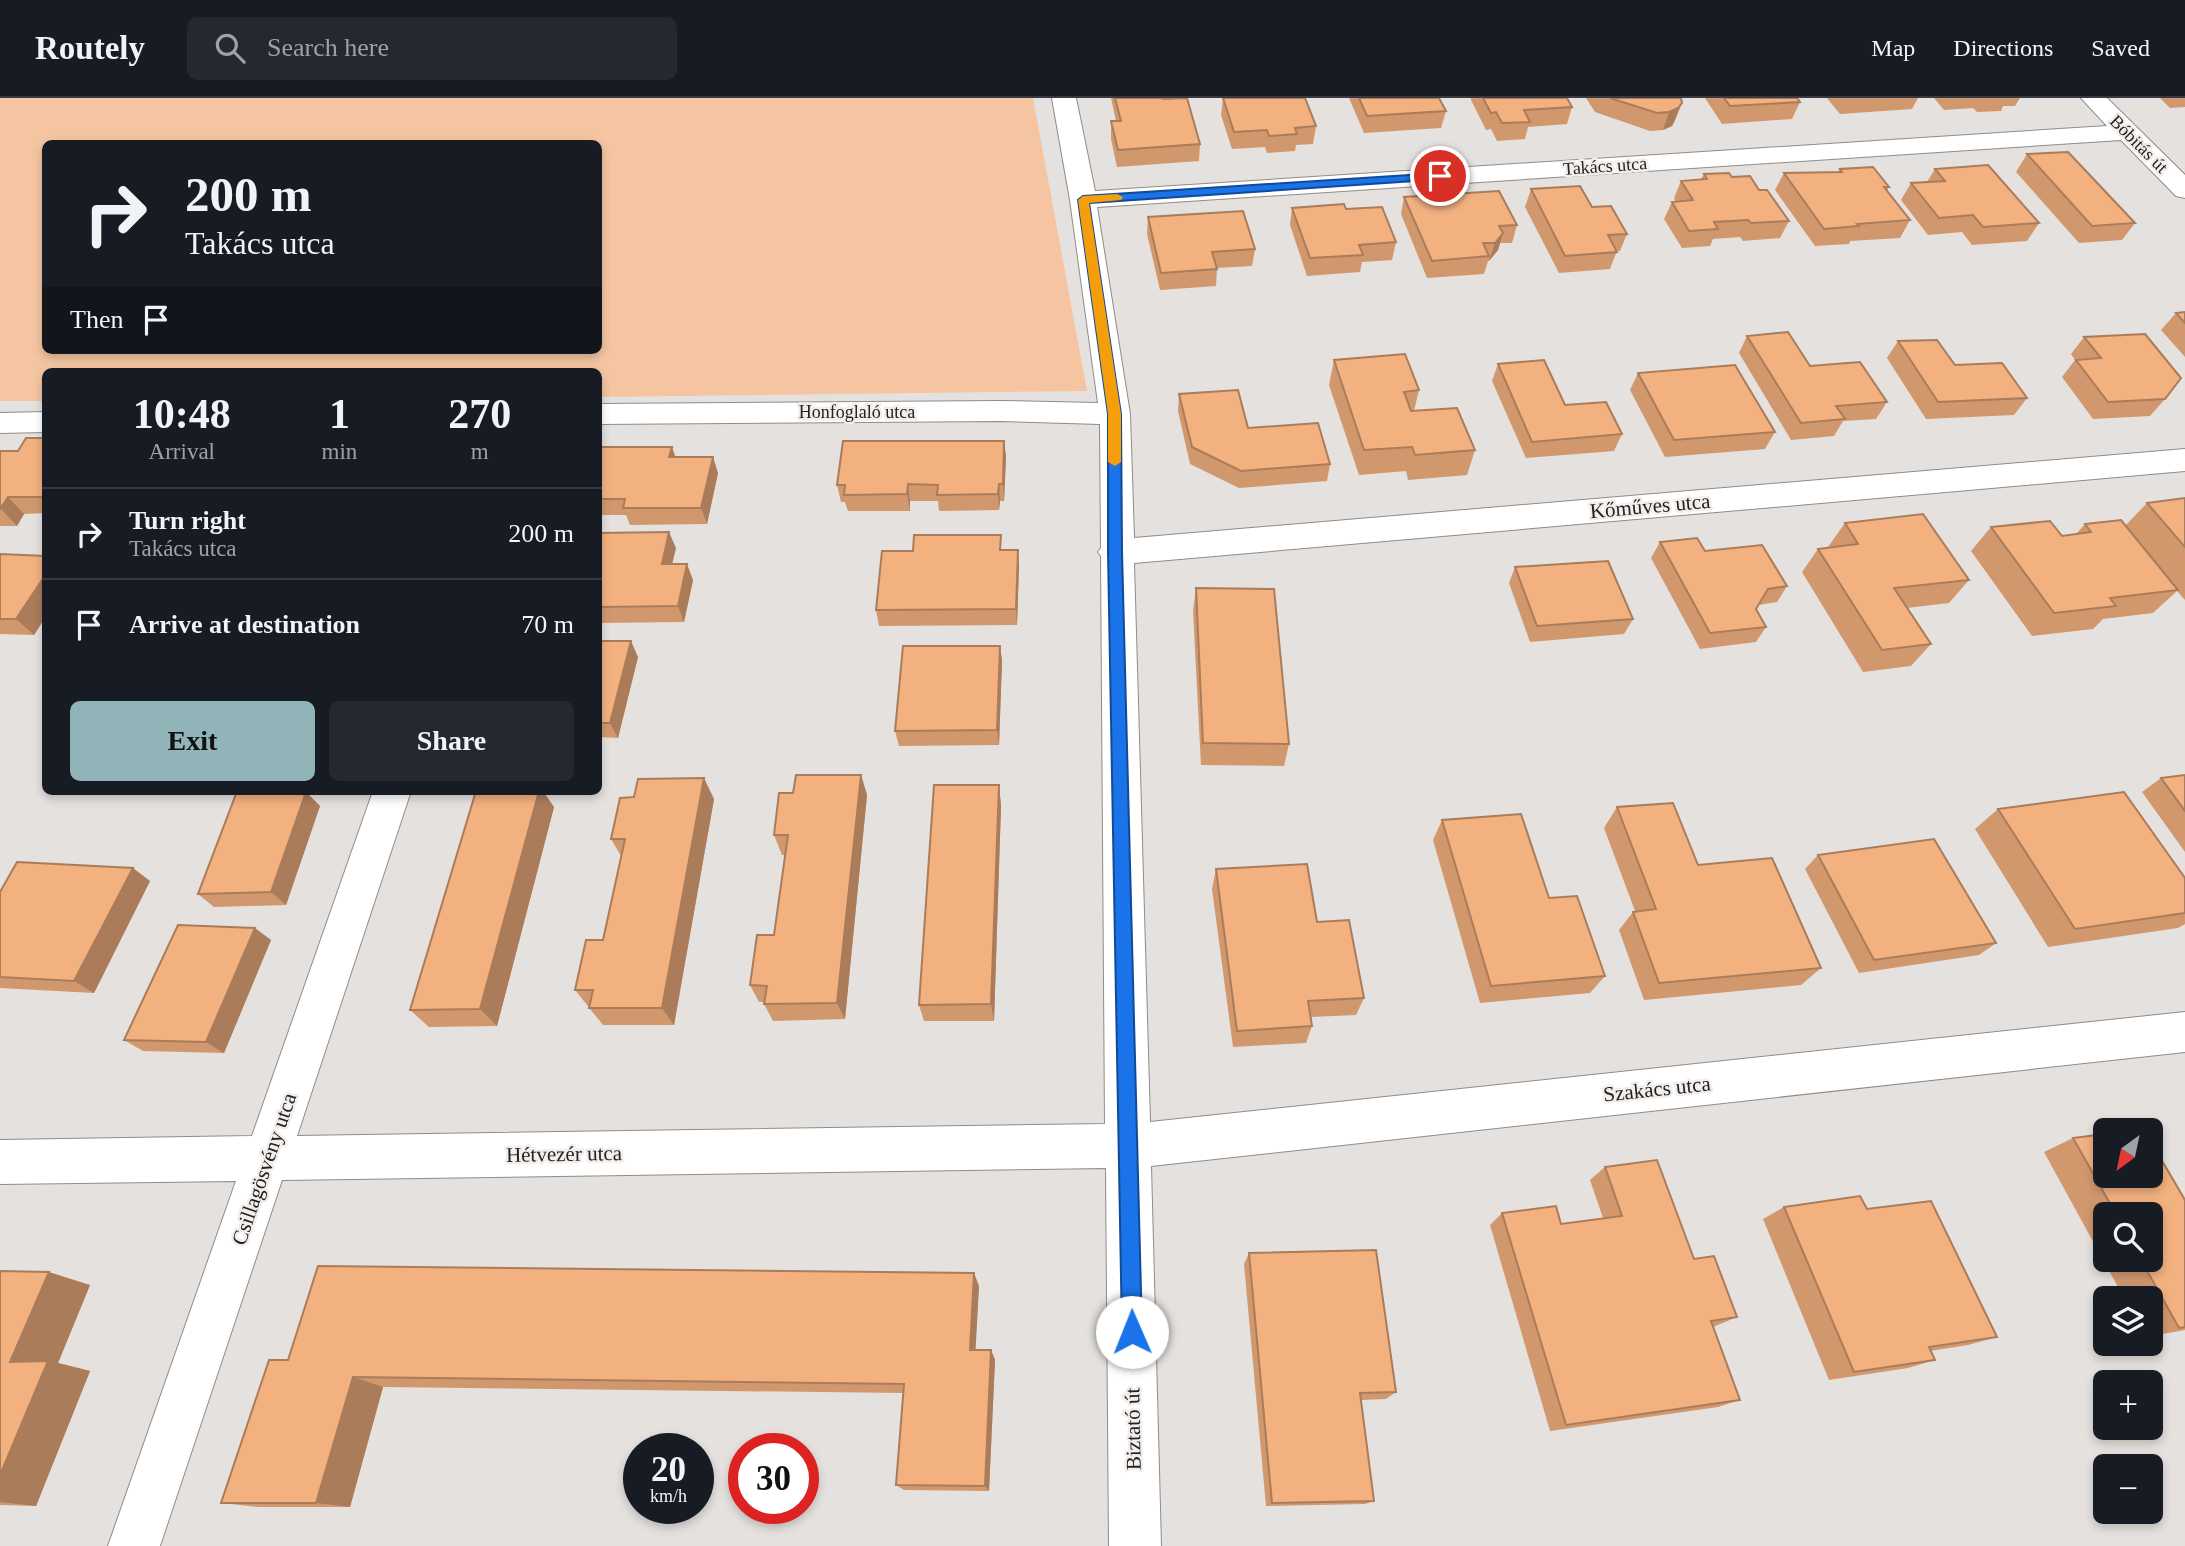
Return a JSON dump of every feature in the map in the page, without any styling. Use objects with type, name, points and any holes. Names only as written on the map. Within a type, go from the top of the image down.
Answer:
[{"type":"street","name":"Biztató út","points":[[1065,98],[1115,414],[1115,552],[1135,1546]]},
{"type":"street","name":"Bóbitás út","points":[[2093,98],[2185,190]]},
{"type":"street","name":"Takács utca","points":[[1083,200],[2126,132]]},
{"type":"street","name":"Honfoglaló utca","points":[[602,414],[1001,411],[1115,414]]},
{"type":"street","points":[[0,423],[42,422]]},
{"type":"street","name":"Kőműves utca","points":[[1115,552],[2185,460]]},
{"type":"street","name":"Csillagösvény utca","points":[[134,1546],[391,795]]},
{"type":"street","name":"Szakács utca","points":[[1129,1146],[2185,1032]]},
{"type":"street","name":"Hétvezér utca","points":[[0,1162],[1129,1146]]},
{"type":"shaded area","points":[[0,98],[1033,98],[1087,391],[602,397],[602,368],[42,368],[42,401],[0,401]]},
{"type":"building","points":[[1115,98],[1187,98],[1200,144],[1118,150],[1111,121],[1121,121]]},
{"type":"building","points":[[1223,98],[1305,98],[1316,126],[1295,128],[1297,134],[1269,136],[1267,130],[1234,132]]},
{"type":"building","points":[[1359,98],[1439,98],[1446,111],[1367,116]]},
{"type":"building","points":[[1483,98],[1567,98],[1572,107],[1524,110],[1530,122],[1502,123],[1496,112],[1491,113]]},
{"type":"building","points":[[1610,98],[1681,98],[1682,103],[1669,112],[1657,113]]},
{"type":"building","points":[[1724,98],[1797,98],[1800,102],[1730,106]]},
{"type":"building","points":[[2068,152],[2135,223],[2092,226],[2027,154]]},
{"type":"building","points":[[1988,165],[2039,223],[1983,227],[1973,215],[1939,218],[1911,183],[1945,181],[1935,169]]},
{"type":"building","points":[[1873,167],[1889,187],[1884,187],[1910,220],[1824,229],[1784,173],[1842,172],[1840,169]]},
{"type":"building","points":[[1729,173],[1732,177],[1750,176],[1759,190],[1767,190],[1789,221],[1714,222],[1718,229],[1689,231],[1672,202],[1693,200],[1681,181],[1707,179],[1704,174]]},
{"type":"building","points":[[1580,186],[1592,207],[1611,206],[1627,234],[1608,235],[1617,252],[1565,256],[1531,189]]},
{"type":"building","points":[[1499,191],[1517,225],[1499,226],[1503,233],[1495,243],[1483,243],[1489,256],[1432,261],[1404,197]]},
{"type":"building","points":[[1344,204],[1346,209],[1382,207],[1396,242],[1359,245],[1363,255],[1310,258],[1292,208]]},
{"type":"building","points":[[1243,211],[1255,249],[1212,252],[1217,269],[1161,273],[1148,217]]},
{"type":"building","points":[[2185,312],[2185,323],[2176,313]]},
{"type":"building","points":[[1788,332],[1810,366],[1860,362],[1887,402],[1836,406],[1845,419],[1801,423],[1747,336]]},
{"type":"building","points":[[2145,334],[2181,378],[2165,399],[2108,402],[2076,360],[2101,358],[2084,337]]},
{"type":"building","points":[[1937,340],[1955,365],[2002,363],[2027,398],[1938,402],[1898,341]]},
{"type":"building","points":[[1405,354],[1419,390],[1404,392],[1411,411],[1457,408],[1475,450],[1415,455],[1412,447],[1364,450],[1334,360]]},
{"type":"building","points":[[1544,360],[1565,405],[1606,402],[1622,434],[1532,442],[1498,364]]},
{"type":"building","points":[[1735,365],[1775,432],[1674,440],[1638,373]]},
{"type":"building","points":[[1238,390],[1248,428],[1318,423],[1330,464],[1241,471],[1192,447],[1179,394]]},
{"type":"building","points":[[26,438],[42,438],[42,497],[8,497],[0,509],[0,451],[18,451]]},
{"type":"building","points":[[843,441],[1004,441],[1003,484],[999,484],[998,494],[937,495],[938,485],[908,484],[907,494],[844,495],[845,485],[837,485]]},
{"type":"building","points":[[602,447],[672,447],[669,457],[713,457],[701,508],[623,508],[625,499],[602,499]]},
{"type":"building","points":[[2185,498],[2185,547],[2147,503]]},
{"type":"building","points":[[1923,514],[1969,580],[1894,588],[1931,644],[1882,650],[1818,549],[1858,544],[1845,523]]},
{"type":"building","points":[[2121,520],[2178,590],[2110,598],[2116,606],[2054,613],[1991,527],[2050,521],[2062,536],[2091,532],[2085,524]]},
{"type":"building","points":[[669,532],[662,564],[687,564],[678,606],[602,607],[602,533]]},
{"type":"building","points":[[914,535],[1001,535],[1000,550],[1018,550],[1016,609],[876,610],[882,551],[913,551]]},
{"type":"building","points":[[1697,538],[1705,551],[1762,545],[1787,586],[1768,589],[1756,609],[1766,627],[1710,633],[1660,542]]},
{"type":"building","points":[[0,554],[42,556],[42,580],[16,619],[0,619]]},
{"type":"building","points":[[1608,561],[1633,619],[1537,626],[1515,567]]},
{"type":"building","points":[[1196,588],[1274,589],[1289,744],[1203,743]]},
{"type":"building","points":[[602,641],[631,641],[610,723],[602,723]]},
{"type":"building","points":[[903,646],[1000,646],[997,730],[895,731]]},
{"type":"building","points":[[796,775],[861,775],[837,1003],[764,1004],[767,986],[750,985],[757,935],[774,935],[788,835],[774,835],[779,793],[793,793]]},
{"type":"building","points":[[2185,775],[2185,811],[2161,778]]},
{"type":"building","points":[[704,778],[662,1008],[589,1008],[593,990],[575,990],[586,940],[603,940],[625,839],[611,839],[620,798],[634,797],[638,779]]},
{"type":"building","points":[[934,785],[999,785],[991,1004],[919,1005]]},
{"type":"building","points":[[2124,792],[2185,878],[2185,913],[2075,929],[1998,809]]},
{"type":"building","points":[[236,795],[305,795],[271,892],[198,894]]},
{"type":"building","points":[[475,795],[538,795],[480,1009],[410,1010]]},
{"type":"building","points":[[1673,803],[1698,865],[1772,858],[1821,968],[1659,983],[1633,912],[1656,909],[1617,807]]},
{"type":"building","points":[[1521,814],[1549,898],[1577,896],[1605,976],[1491,986],[1442,820]]},
{"type":"building","points":[[1934,839],[1996,943],[1874,960],[1818,855]]},
{"type":"building","points":[[17,862],[133,868],[74,981],[0,977],[0,892]]},
{"type":"building","points":[[1307,864],[1317,922],[1349,920],[1364,998],[1308,1001],[1312,1026],[1237,1031],[1216,869]]},
{"type":"building","points":[[178,925],[255,928],[206,1042],[124,1040]]},
{"type":"building","points":[[2093,1136],[2093,1173],[2073,1138]]},
{"type":"building","points":[[1657,1160],[1694,1259],[1714,1256],[1737,1317],[1711,1321],[1740,1400],[1566,1425],[1502,1213],[1556,1206],[1561,1224],[1622,1216],[1605,1167]]},
{"type":"building","points":[[2163,1162],[2185,1200],[2185,1327],[2179,1328],[2163,1299],[2163,1286],[2156,1286],[2148,1272],[2163,1272],[2163,1202],[2109,1202],[2101,1188],[2163,1188]]},
{"type":"building","points":[[1860,1196],[1867,1209],[1931,1201],[1997,1337],[1929,1347],[1935,1360],[1854,1372],[1784,1207]]},
{"type":"building","points":[[1376,1250],[1396,1392],[1360,1393],[1374,1501],[1272,1503],[1249,1253]]},
{"type":"building","points":[[318,1266],[974,1273],[970,1350],[991,1350],[985,1486],[896,1485],[904,1384],[353,1377],[316,1503],[221,1503],[269,1360],[288,1360]]},
{"type":"building","points":[[0,1271],[49,1272],[10,1362],[48,1361],[0,1475]]},
{"type":"slow traffic","points":[[1115,462],[1115,414],[1083,200],[1117,197]]},
{"type":"route","points":[[1132,1332],[1115,552],[1115,414],[1083,200],[1440,176]]}]
